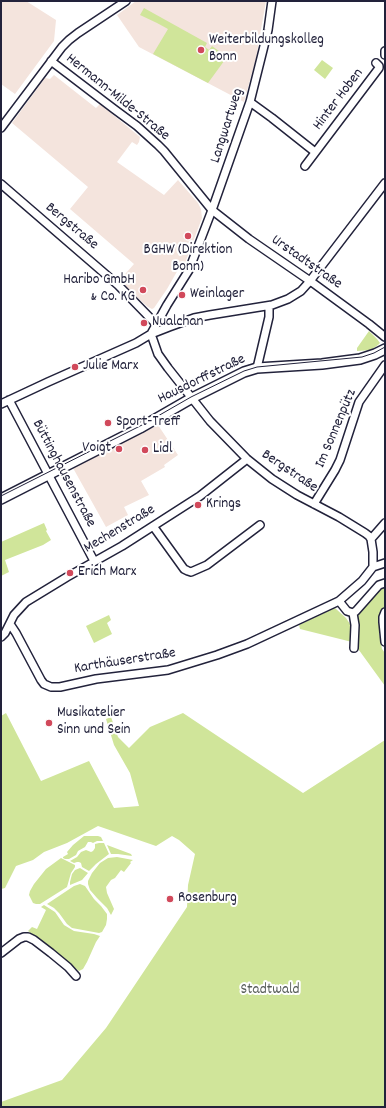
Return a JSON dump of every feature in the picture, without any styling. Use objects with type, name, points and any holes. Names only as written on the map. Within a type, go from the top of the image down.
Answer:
[{"type":"main road","name":"Hausdorffstraße","points":[[1,499],[140,428],[192,398],[257,368],[322,364],[360,359],[385,349]]},
{"type":"street","points":[[1,128],[62,47],[69,40],[126,1]]},
{"type":"street","name":"Langwartweg","points":[[151,334],[189,270],[212,210],[250,102],[268,30],[272,1]]},
{"type":"street","name":"Hermann-Milde-Straße","points":[[51,61],[114,108],[158,145],[212,210]]},
{"type":"street","name":"Hinter Hoben","points":[[305,166],[379,68],[376,64]]},
{"type":"street","name":"Hinter Hoben","points":[[250,102],[315,152]]},
{"type":"street","points":[[1,404],[136,343],[169,326],[194,318],[269,306],[288,299],[301,291],[310,281],[385,183]]},
{"type":"street","name":"Bergstraße","points":[[1,184],[118,285],[156,324]]},
{"type":"street","name":"Urstadtstraße","points":[[212,210],[249,239],[310,281],[385,337]]},
{"type":"street","points":[[257,368],[269,317],[269,306]]},
{"type":"street","name":"Bergstraße","points":[[151,334],[158,354],[168,368],[210,421],[247,459],[272,479],[365,533],[371,539]]},
{"type":"street","name":"Im Sonnenpütz","points":[[314,504],[340,460],[360,402],[385,365]]},
{"type":"street","name":"Büttinghausenstraße","points":[[9,400],[94,561]]},
{"type":"street","name":"Mechenstraße","points":[[1,637],[14,615],[26,602],[122,546],[200,496],[247,459]]},
{"type":"street","points":[[352,613],[347,611],[339,601],[362,582],[373,567],[374,559],[371,539],[385,523]]},
{"type":"street","points":[[153,526],[184,569],[191,572],[207,565],[260,525]]},
{"type":"street","points":[[373,567],[385,563]]},
{"type":"street","points":[[352,613],[356,611],[379,585],[385,583]]},
{"type":"street","name":"Karthäuserstraße","points":[[10,624],[16,632],[41,680],[47,686],[56,687],[96,679],[156,672],[217,655],[247,644],[339,601]]},
{"type":"street","points":[[385,612],[382,622],[385,642]]},
{"type":"street","points":[[352,613],[355,625],[354,648]]},
{"type":"street","points":[[1,953],[19,939],[28,937],[51,953],[68,967],[76,976]]},
{"type":"shaded area","points":[[1,1],[26,1],[56,20],[54,41],[15,94],[1,84]]},
{"type":"shaded area","name":"Weiterbildungskolleg Bonn","points":[[136,1],[266,1],[256,58],[244,102],[139,47],[117,15]]},
{"type":"shaded area","points":[[54,75],[96,108],[100,104],[140,137],[137,145],[132,142],[117,162],[164,195],[178,180],[198,203],[201,209],[202,218],[185,263],[179,268],[167,289],[152,309],[119,281],[134,264],[70,209],[88,187],[12,123],[45,78],[50,79]]},
{"type":"shaded area","points":[[158,425],[178,455],[164,465],[165,467],[141,481],[149,495],[124,507],[128,515],[106,527],[73,468]]},
{"type":"green space","points":[[144,8],[207,43],[205,47],[209,50],[212,46],[227,57],[208,83],[153,54],[168,29],[140,15]]},
{"type":"green space","points":[[322,60],[333,68],[325,79],[314,70]]},
{"type":"green space","points":[[369,331],[380,343],[371,350],[357,351],[357,348]]},
{"type":"green space","points":[[44,523],[51,540],[43,545],[5,560],[9,572],[1,576],[1,542]]},
{"type":"green space","points":[[385,587],[385,606],[380,613],[379,632],[382,649],[385,653],[385,686],[356,646],[358,616],[375,593]]},
{"type":"green space","points":[[335,608],[346,618],[352,627],[352,642],[300,629],[299,625]]},
{"type":"green space","points":[[109,615],[111,620],[107,623],[112,634],[94,643],[86,626]]},
{"type":"green space","name":"Stadtwald","points":[[6,713],[41,781],[89,761],[114,808],[139,806],[130,773],[114,745],[106,719],[111,717],[118,737],[129,748],[150,727],[183,713],[303,793],[385,740],[385,1107],[1,1107],[1,1102],[62,1080],[106,1028],[187,907],[188,885],[195,854],[172,836],[156,846],[98,826],[67,843],[44,852],[33,860],[16,866],[5,888],[1,889],[1,716]]},
{"type":"green space","points":[[84,836],[98,836],[101,837],[103,841],[93,843],[88,842],[85,847],[78,851],[76,855],[69,859],[63,858],[68,854],[67,852],[73,845]]},
{"type":"green space","points":[[104,843],[109,854],[89,871],[82,867],[81,863],[74,863],[70,861],[77,857],[81,852],[86,850],[91,852],[93,851],[95,844]]},
{"type":"green space","points":[[107,845],[131,854],[132,856],[111,854]]},
{"type":"green space","points":[[117,857],[133,860],[124,872],[121,870],[106,887],[114,909],[111,915],[107,908],[90,890],[88,881],[100,863],[108,858]]},
{"type":"green space","points":[[61,858],[75,865],[67,887],[40,904],[33,903],[29,895],[34,884],[46,869]]},
{"type":"green space","points":[[80,868],[88,873],[82,880],[70,885],[72,874],[75,870]]},
{"type":"green space","points":[[80,884],[85,886],[107,914],[106,925],[102,932],[99,933],[72,928],[54,908],[47,904],[74,886]]},
{"type":"green space","points":[[44,905],[55,912],[64,925],[74,931],[100,936],[83,969],[79,971],[28,931],[32,927],[37,929],[46,910],[41,907]]},
{"type":"tram line","points":[[1,496],[144,424],[191,397],[244,371],[257,367],[362,357],[385,347]]},
{"type":"place","name":"Weiterbildungskolleg Bonn","points":[[201,50]]},
{"type":"place","name":"BGHW (Direktion Bonn)","points":[[188,236]]},
{"type":"place","name":"Haribo GmbH & Co. KG","points":[[143,290]]},
{"type":"place","name":"Weinlager","points":[[182,295]]},
{"type":"place","name":"Nualchan","points":[[144,323]]},
{"type":"place","name":"Julie Marx","points":[[75,367]]},
{"type":"place","name":"Sport-Treff","points":[[108,423]]},
{"type":"place","name":"Voigt","points":[[119,449]]},
{"type":"place","name":"Lidl","points":[[145,450]]},
{"type":"place","name":"Krings","points":[[198,505]]},
{"type":"place","name":"Erich Marx","points":[[70,573]]},
{"type":"place","name":"Musikatelier Sinn und Sein","points":[[49,723]]},
{"type":"place","name":"Rosenburg","points":[[170,899]]}]
